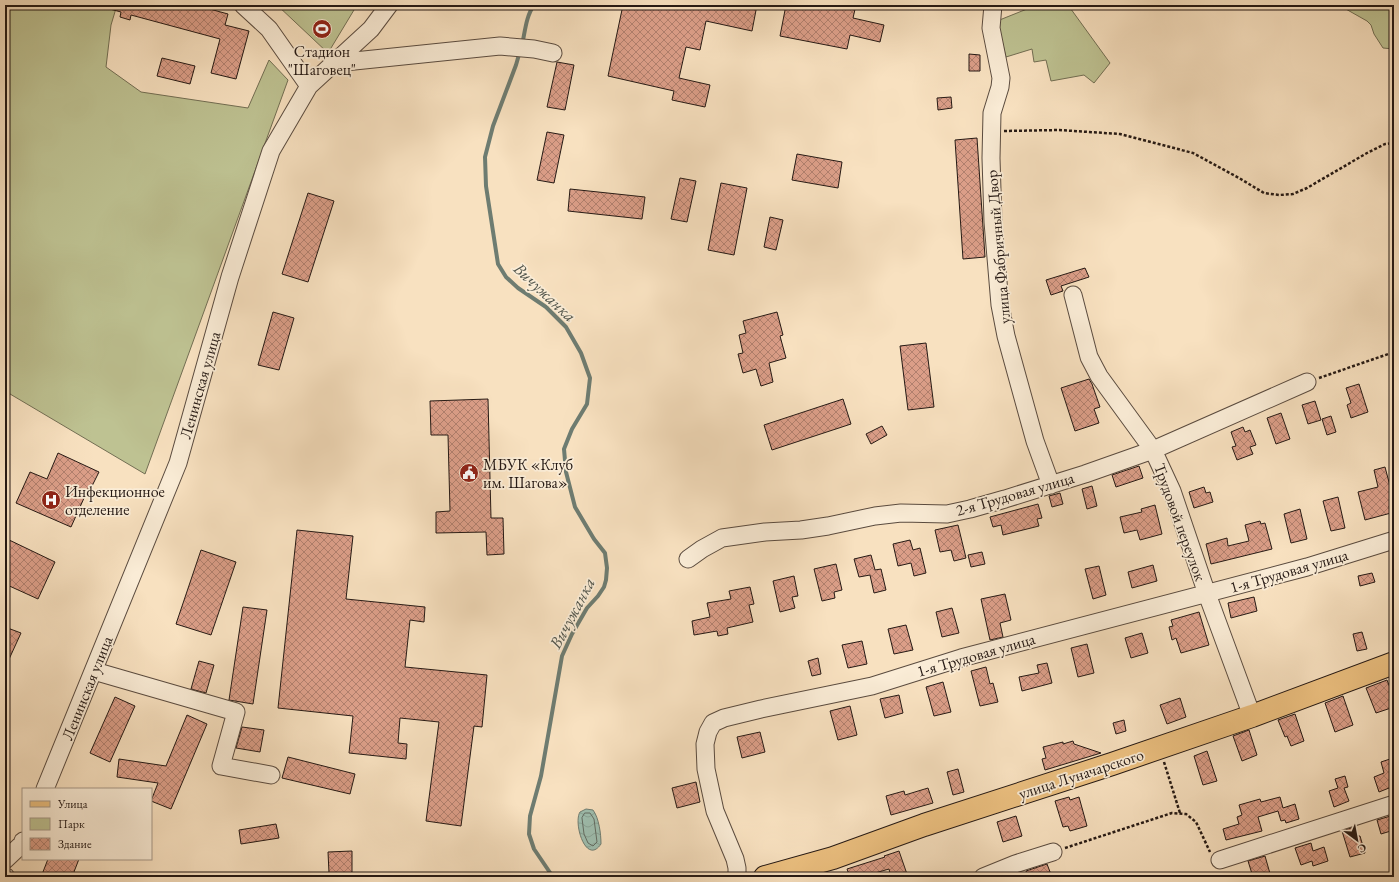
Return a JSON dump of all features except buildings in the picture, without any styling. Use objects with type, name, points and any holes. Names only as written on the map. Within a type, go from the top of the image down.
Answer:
[{"type":"main road","name":"улица Луначарского","points":[[765,877],[833,858],[924,824],[1159,748],[1252,716],[1394,663]]},
{"type":"street","points":[[243,5],[269,29],[309,86]]},
{"type":"street","name":"Ленинская улица","points":[[45,788],[178,463],[230,277],[271,151],[309,86],[371,28],[389,5]]},
{"type":"street","name":"улица Фабричный Двор","points":[[993,5],[991,28],[1001,78],[1000,88],[992,113],[991,158],[993,222],[1000,305],[1006,336],[1035,441],[1051,484]]},
{"type":"street","points":[[335,62],[500,46],[534,49],[552,53]]},
{"type":"street","name":"Трудовой переулок","points":[[1073,295],[1089,357],[1099,376],[1153,450],[1172,491],[1207,594],[1252,716]]},
{"type":"street","name":"2-я Трудовая улица","points":[[688,559],[722,538],[765,532],[801,530],[875,516],[901,513],[947,514],[1005,499],[1085,474],[1153,450],[1308,382]]},
{"type":"street","name":"1-я Трудовая улица","points":[[737,877],[735,860],[715,811],[706,769],[705,744],[712,723],[724,718],[761,709],[872,686],[961,658],[1307,567],[1394,540]]},
{"type":"street","points":[[94,670],[236,712],[221,766],[270,775]]},
{"type":"street","points":[[1220,860],[1394,804]]},
{"type":"street","points":[[5,860],[22,844]]},
{"type":"street","points":[[983,877],[1015,864],[1053,852]]},
{"type":"path","points":[[992,132],[1059,130],[1120,134],[1193,153],[1264,193],[1279,195],[1293,194],[1307,188],[1367,153],[1385,144],[1394,143]]},
{"type":"path","points":[[1308,382],[1394,352]]},
{"type":"path","points":[[1159,748],[1180,813]]},
{"type":"path","points":[[1053,852],[1172,813],[1180,813],[1186,814],[1196,822],[1210,852],[1220,860]]},
{"type":"green space","points":[[5,5],[117,5],[111,25],[106,67],[141,92],[248,108],[269,60],[288,80],[145,474],[5,391]]},
{"type":"green space","name":"Стадион \"Шаговец\"","points":[[277,5],[357,5],[328,53]]},
{"type":"green space","points":[[1037,5],[1068,5],[1110,63],[1094,83],[1084,75],[1051,81],[1046,60],[1034,62],[1032,49],[1006,57],[997,21]]},
{"type":"green space","points":[[1342,5],[1394,5],[1394,49],[1383,48],[1374,34],[1371,25],[1367,21],[1344,8]]},
{"type":"water","points":[[586,809],[593,810],[598,822],[601,844],[596,849],[590,850],[586,846],[582,840],[578,825],[578,817],[580,812]]},
{"type":"waterway","name":"Вичужанка","points":[[522,45],[527,19],[534,5]]},
{"type":"waterway","name":"Вичужанка","points":[[520,51],[493,126],[485,157],[486,186],[498,264],[506,277],[518,288],[546,307],[566,327],[581,353],[590,378],[587,404],[572,429],[564,449],[566,472],[575,507],[594,539],[605,553],[607,568],[604,587],[587,608],[572,634],[562,656],[541,776],[530,816],[529,834],[534,849],[553,877]]},
{"type":"place","name":"Стадион \"Шаговец\"","points":[[322,29]]},
{"type":"place","name":"МБУК «Клуб им. Шагова»","points":[[469,473]]},
{"type":"place","name":"Инфекционное отделение","points":[[51,500]]}]
